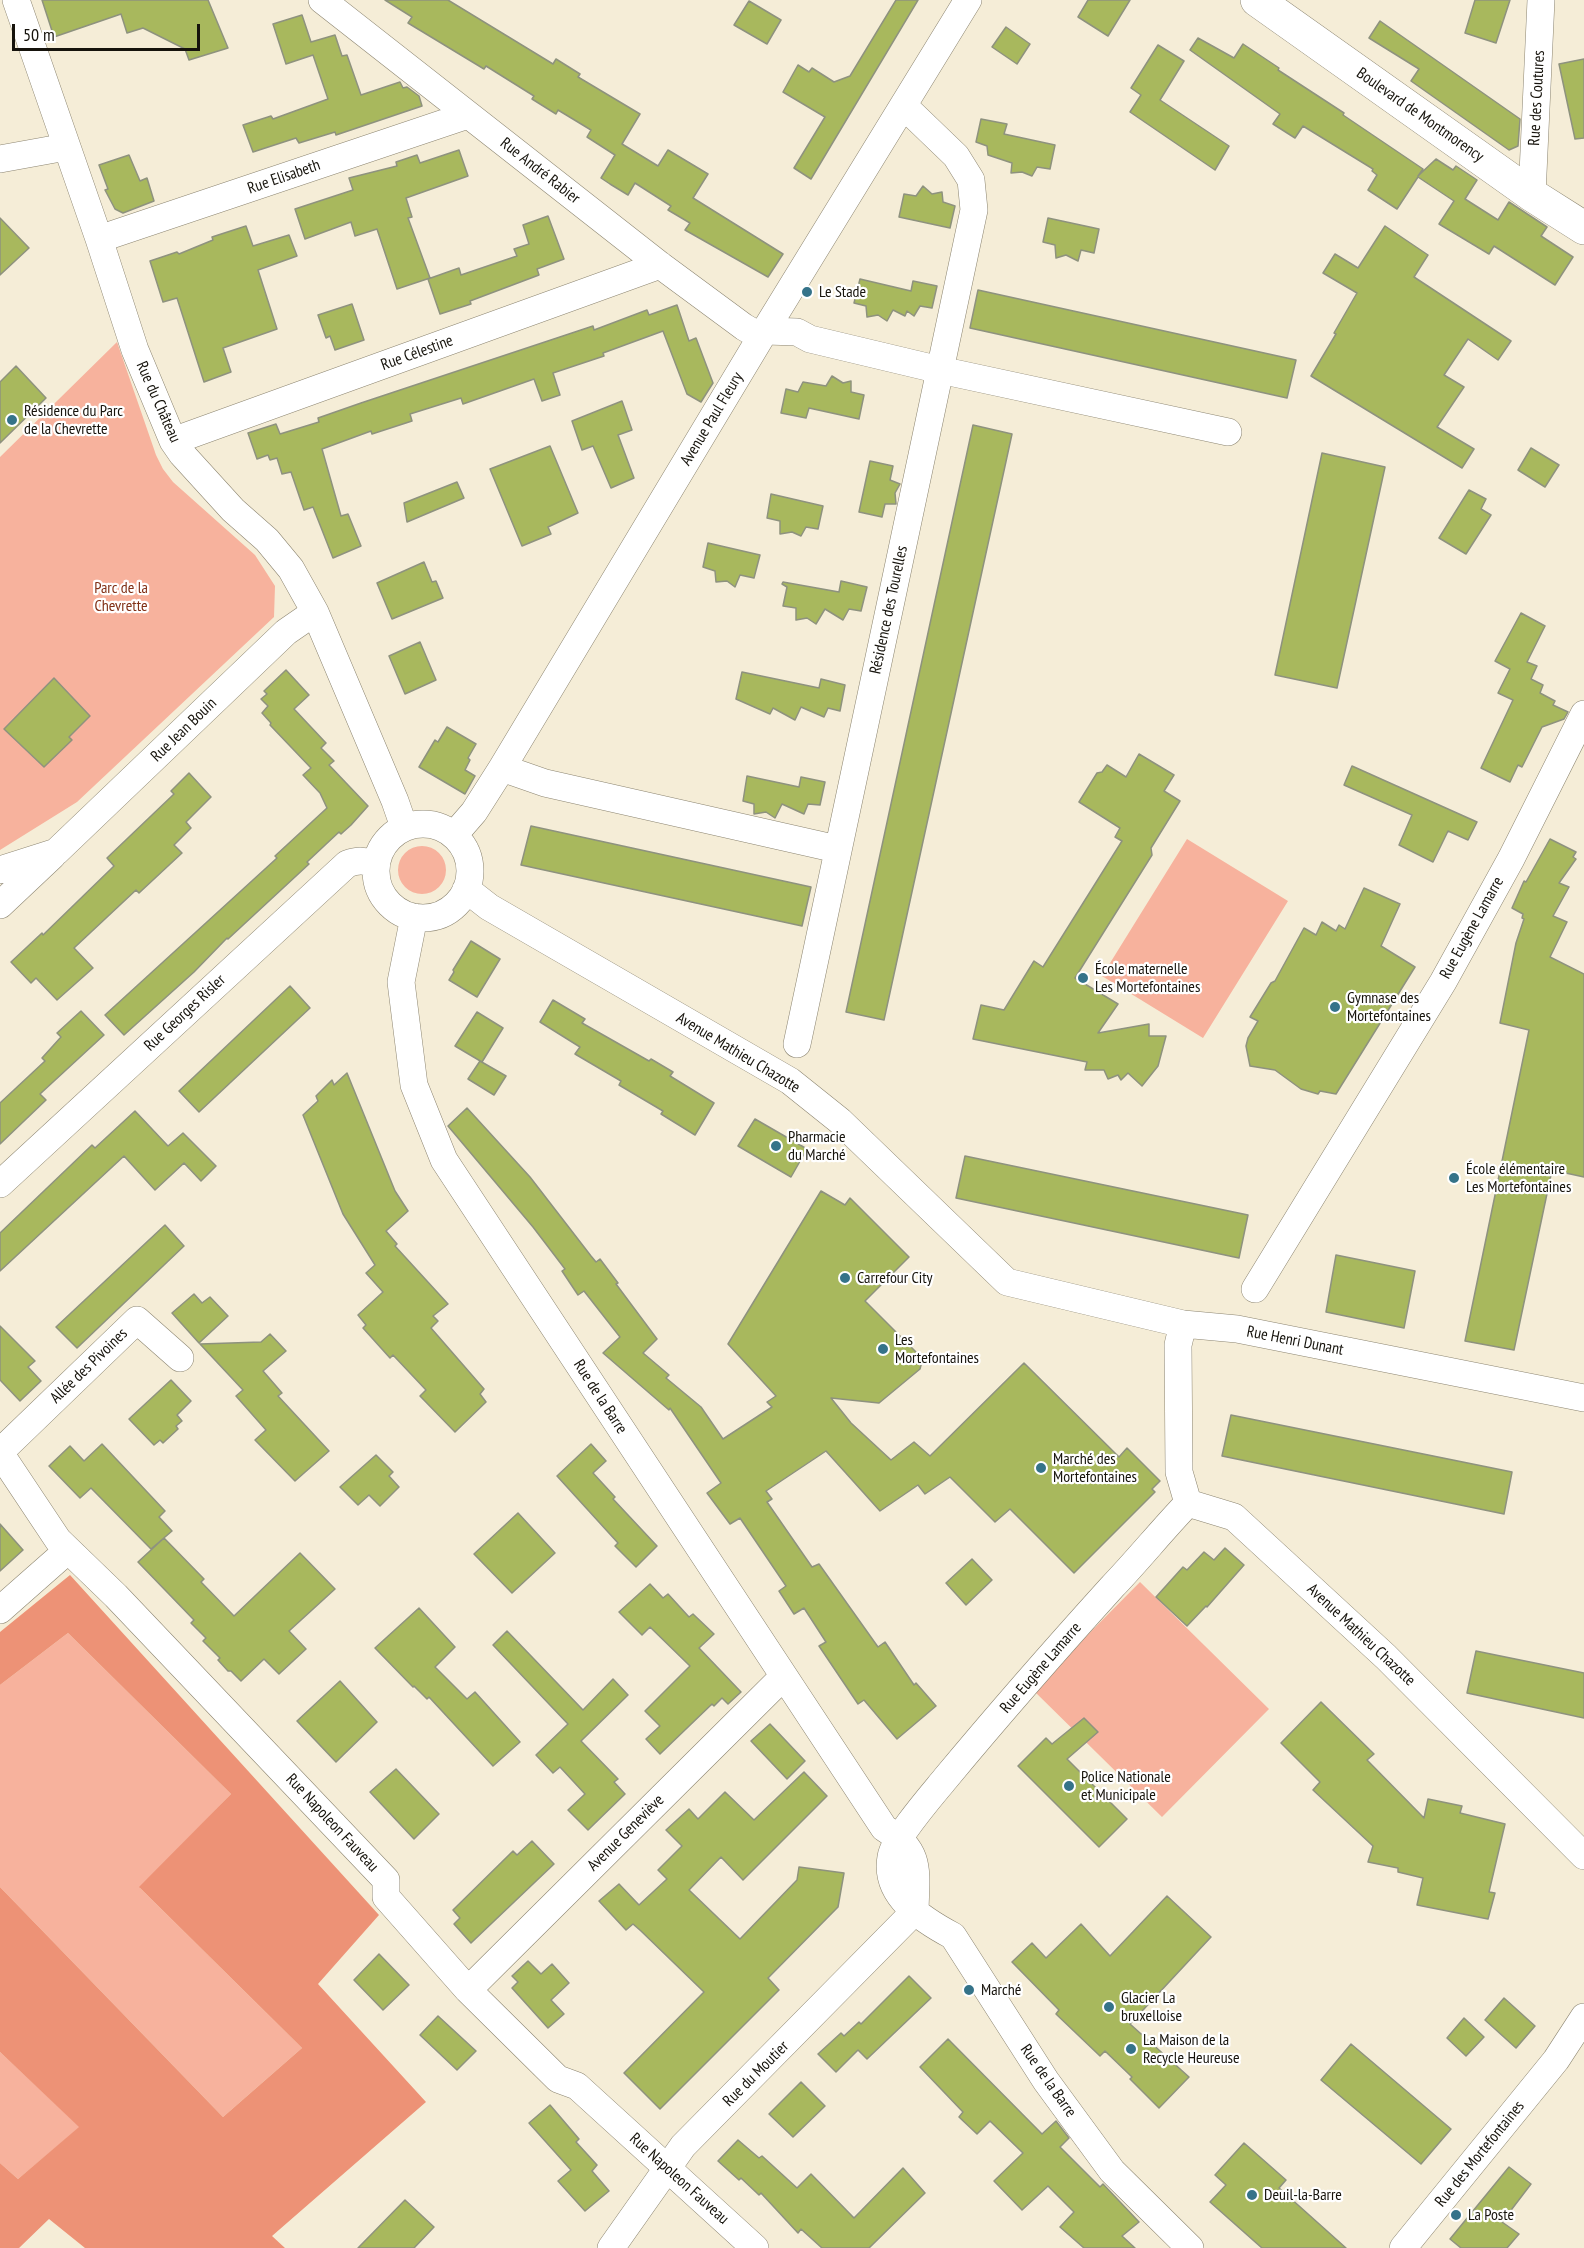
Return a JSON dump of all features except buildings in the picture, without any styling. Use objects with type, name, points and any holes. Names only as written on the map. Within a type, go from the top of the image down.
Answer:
[{"type":"street","name":"Rue du Château","points":[[16,0],[135,350],[173,441],[233,510],[267,540],[291,569],[315,612],[404,827]]},
{"type":"street","name":"Rue André Rabier","points":[[322,0],[660,265],[744,327],[764,334]]},
{"type":"street","name":"Avenue Paul Fleury","points":[[454,835],[474,812],[502,768],[969,0]]},
{"type":"street","name":"Boulevard de Montmorency","points":[[1257,0],[1532,195],[1584,228]]},
{"type":"street","name":"Rue des Coutures","points":[[1532,195],[1541,0]]},
{"type":"street","name":"Résidence des Tourelles","points":[[797,1044],[974,210],[971,180],[956,156],[904,106]]},
{"type":"street","name":"Rue Elisabeth","points":[[99,239],[468,115]]},
{"type":"street","points":[[0,159],[66,147]]},
{"type":"street","name":"Rue Célestine","points":[[173,441],[660,265]]},
{"type":"street","points":[[764,334],[796,332],[810,339],[940,370],[1228,432]]},
{"type":"street","name":"Rue Jean Bouin","points":[[0,905],[286,632],[315,612]]},
{"type":"street","name":"Rue Eugène Lamarre","points":[[1255,1288],[1443,982],[1515,851],[1584,714]]},
{"type":"street","points":[[502,768],[545,783],[837,849]]},
{"type":"street","points":[[417,824],[430,824],[454,835],[464,846],[468,858],[470,872],[466,889],[452,907],[441,914],[428,918],[414,917],[401,912],[385,898],[376,879],[376,865],[385,842],[404,827],[417,824]]},
{"type":"street","name":"Rue Jean Bouin","points":[[0,870],[56,852]]},
{"type":"street","name":"Rue Georges Risler","points":[[0,1184],[346,864],[356,860],[366,860],[376,865]]},
{"type":"street","name":"Avenue Mathieu Chazotte","points":[[466,889],[489,907],[790,1081],[840,1121],[1006,1282]]},
{"type":"street","name":"Rue de la Barre","points":[[414,917],[401,982],[414,1085],[444,1160],[884,1828],[901,1838],[891,1854],[892,1880],[898,1896],[936,1927],[953,1936],[1046,2081],[1112,2170],[1190,2248]]},
{"type":"street","name":"Rue Henri Dunant","points":[[1006,1282],[1183,1324],[1237,1329],[1584,1398]]},
{"type":"street","name":"Allée des Pivoines","points":[[0,1452],[137,1320],[180,1358]]},
{"type":"street","points":[[1183,1324],[1178,1345],[1179,1472],[1188,1503]]},
{"type":"street","name":"Rue Napoleon Fauveau","points":[[0,1452],[58,1540],[116,1596],[386,1880],[386,1897],[468,1989],[558,2079],[577,2086],[755,2248]]},
{"type":"street","name":"Rue Eugène Lamarre","points":[[901,1838],[920,1810],[1064,1639],[1188,1503]]},
{"type":"street","name":"Avenue Mathieu Chazotte","points":[[1188,1503],[1234,1517],[1386,1657],[1584,1856]]},
{"type":"street","points":[[0,1611],[68,1550]]},
{"type":"street","name":"Avenue Geneviève","points":[[468,1989],[783,1677]]},
{"type":"street","name":"Rue du Moutier","points":[[611,2248],[683,2146],[915,1911]]},
{"type":"street","name":"Rue des Mortefontaines","points":[[1556,2060],[1584,2016]]},
{"type":"street","name":"Rue des Mortefontaines","points":[[1403,2248],[1556,2060],[1584,2032]]},
{"type":"green space","name":"Parc de la Chevrette","points":[[117,342],[156,455],[163,469],[173,482],[255,555],[275,586],[274,617],[77,802],[0,850],[0,457]]},
{"type":"green space","points":[[1187,839],[1288,901],[1203,1038],[1102,976]]},
{"type":"green space","points":[[422,846],[439,853],[446,870],[439,887],[422,894],[405,887],[398,870],[405,853]]},
{"type":"green space","points":[[1140,1582],[1269,1709],[1162,1817],[1033,1690]]},
{"type":"green space","points":[[68,1633],[231,1794],[140,1888],[302,2048],[223,2117],[0,1887],[0,1685]]},
{"type":"green space","points":[[0,2052],[80,2127],[18,2179],[0,2163]]},
{"type":"shaded area","points":[[70,1575],[379,1915],[318,1984],[426,2102],[272,2236],[285,2248],[85,2248],[49,2219],[19,2248],[0,2248],[0,2163],[18,2179],[79,2127],[0,2052],[0,1887],[223,2117],[302,2048],[139,1887],[231,1794],[68,1633],[0,1685],[0,1632]]},
{"type":"place","name":"Le Stade","points":[[807,292]]},
{"type":"place","name":"Résidence du Parc de la Chevrette","points":[[12,420]]},
{"type":"place","name":"École maternelle Les Mortefontaines","points":[[1083,978]]},
{"type":"place","name":"Gymnase des Mortefontaines","points":[[1335,1007]]},
{"type":"place","name":"Pharmacie du Marché","points":[[776,1146]]},
{"type":"place","name":"École élémentaire Les Mortefontaines","points":[[1454,1178]]},
{"type":"place","name":"Carrefour City","points":[[845,1278]]},
{"type":"place","name":"Les Mortefontaines","points":[[883,1349]]},
{"type":"place","name":"Marché des Mortefontaines","points":[[1041,1468]]},
{"type":"place","name":"Police Nationale et Municipale","points":[[1069,1786]]},
{"type":"place","name":"Marché","points":[[969,1990]]},
{"type":"place","name":"Glacier La bruxelloise","points":[[1109,2007]]},
{"type":"place","name":"La Maison de la Recycle Heureuse","points":[[1131,2049]]},
{"type":"place","name":"Deuil-la-Barre","points":[[1252,2195]]},
{"type":"place","name":"La Poste","points":[[1456,2215]]}]
